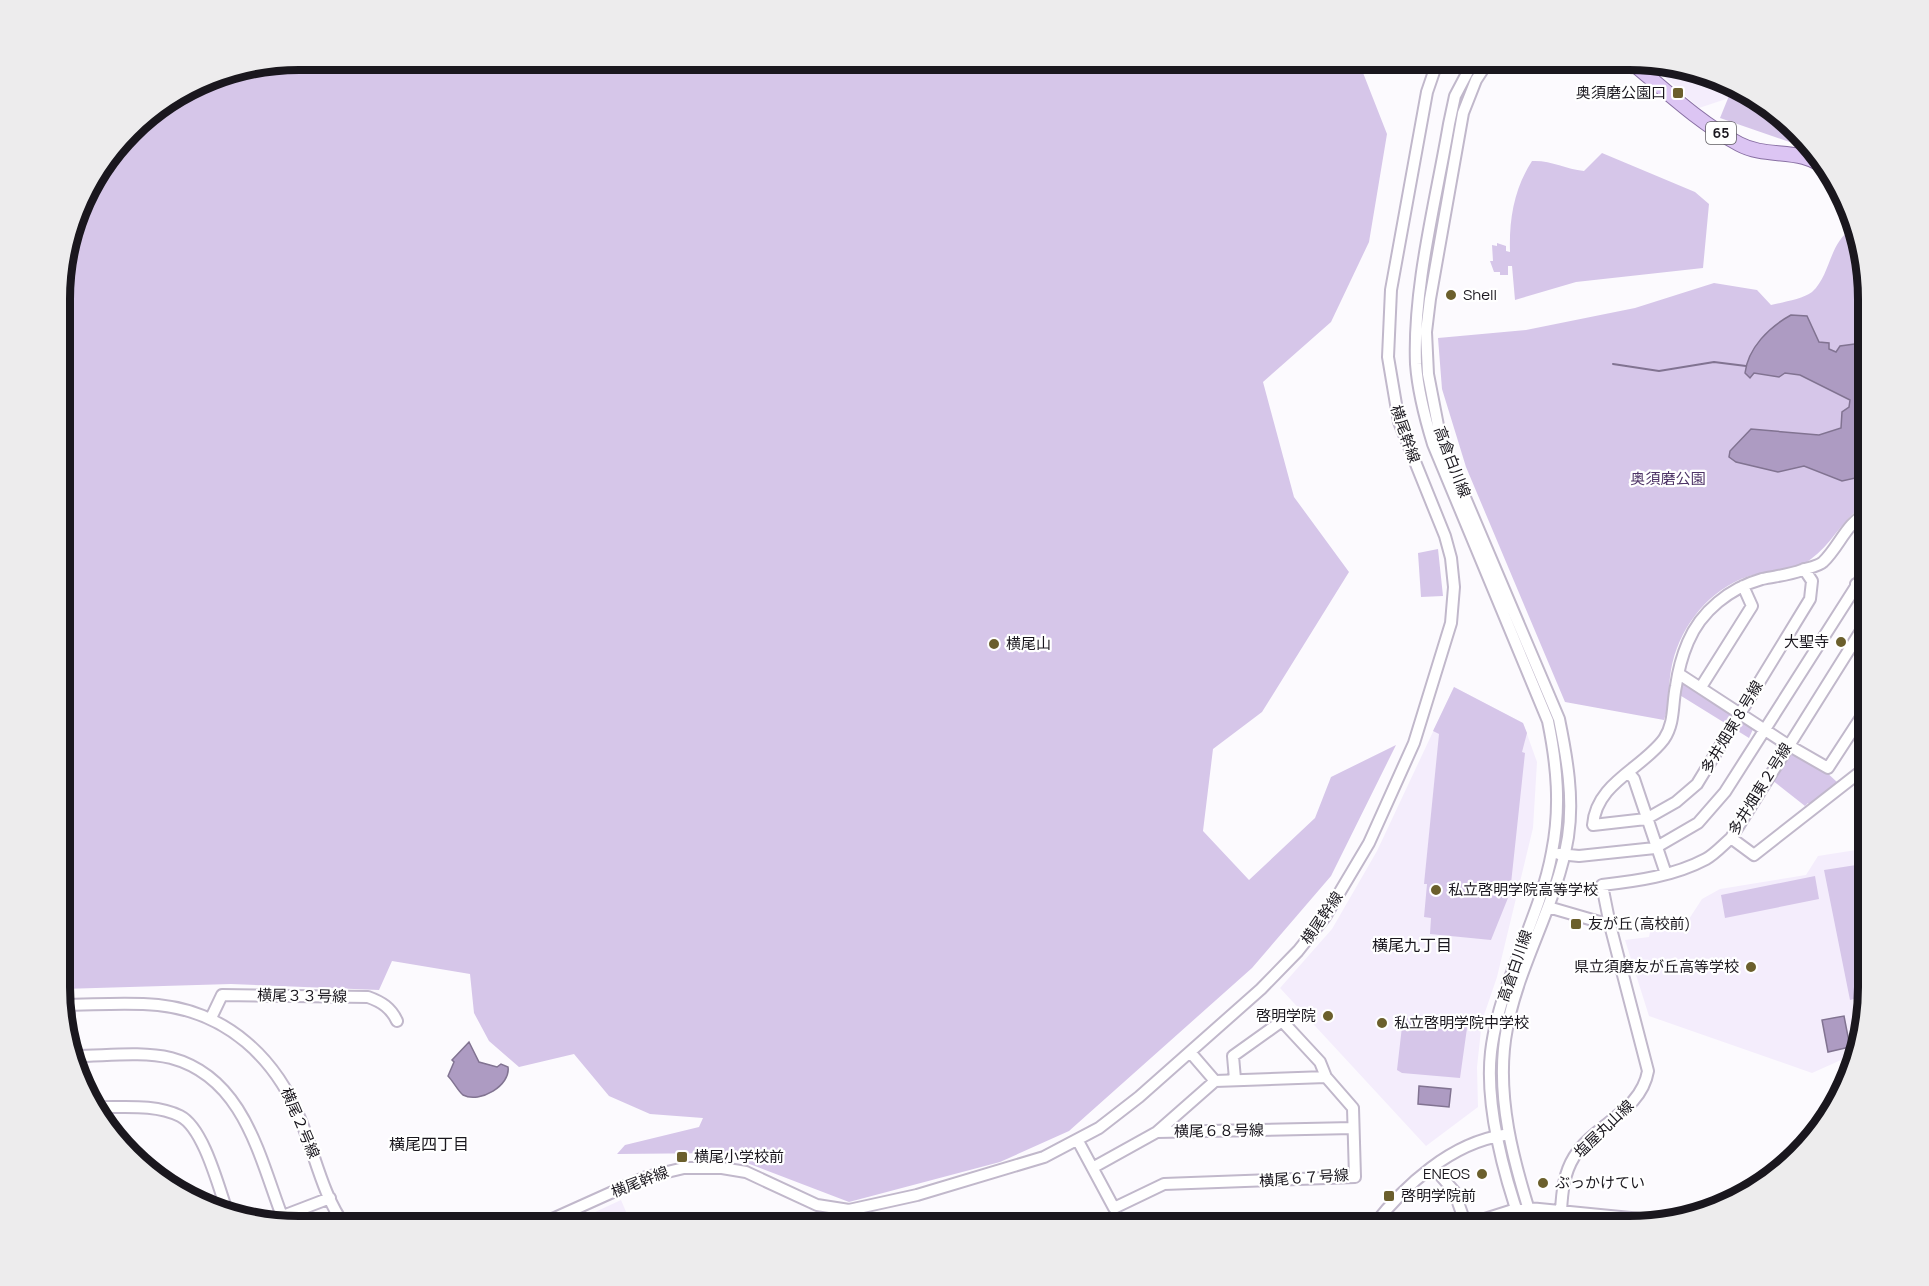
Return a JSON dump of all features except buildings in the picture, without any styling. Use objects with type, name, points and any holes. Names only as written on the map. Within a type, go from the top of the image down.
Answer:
[{"type":"main road","name":"65","points":[[1642,71],[1695,114],[1741,145],[1809,157]]},
{"type":"street","name":"横尾幹線","points":[[559,1216],[646,1177],[669,1170],[698,1167],[746,1172],[817,1205],[849,1210],[886,1203],[1011,1169],[1055,1153],[1078,1141],[1120,1113],[1190,1052],[1298,951],[1329,911],[1369,843],[1414,743],[1445,649],[1453,605],[1451,558],[1399,422],[1388,347],[1391,290],[1427,92],[1435,70]]},
{"type":"street","name":"高倉白川線","points":[[1469,70],[1455,96],[1449,124],[1418,304],[1416,364],[1423,412],[1433,444],[1548,721],[1558,787],[1552,852],[1492,1041],[1490,1091],[1498,1136]]},
{"type":"street","name":"高倉白川線","points":[[1482,70],[1463,113],[1430,298],[1426,332],[1428,374],[1441,441],[1559,719],[1570,787],[1568,836],[1564,855]]},
{"type":"street","points":[[1666,874],[1655,848],[1634,779],[1628,772],[1653,751],[1666,736],[1674,712],[1679,674],[1688,642],[1696,627],[1715,605],[1743,586],[1822,563],[1858,516]]},
{"type":"street","name":"多井畑東８号線","points":[[1628,772],[1602,797],[1594,816],[1593,825],[1647,819],[1676,802],[1696,784],[1810,599],[1812,581],[1804,569]]},
{"type":"street","points":[[1552,852],[1564,855],[1655,848],[1683,834],[1712,810],[1858,581]]},
{"type":"street","points":[[1701,687],[1752,606],[1743,586]]},
{"type":"street","name":"多井畑東２号線","points":[[1610,925],[1602,885],[1645,880],[1666,874],[1708,858],[1731,838],[1858,635]]},
{"type":"street","points":[[1679,674],[1788,746],[1828,768],[1858,722]]},
{"type":"street","points":[[1731,838],[1754,855],[1761,852],[1858,774]]},
{"type":"street","points":[[1564,855],[1548,907],[1610,925]]},
{"type":"street","name":"高倉白川線","points":[[1510,1134],[1503,1070],[1507,1028],[1524,971],[1548,907]]},
{"type":"street","name":"塩屋丸山線","points":[[1561,1210],[1566,1175],[1575,1154],[1636,1099],[1646,1082],[1648,1071],[1610,925]]},
{"type":"street","name":"横尾３３号線","points":[[211,1018],[222,995],[368,997],[380,1001],[393,1012],[397,1022]]},
{"type":"street","name":"横尾２号線","points":[[71,1005],[159,1005],[211,1018],[247,1042],[277,1074],[302,1121],[330,1198],[340,1216]]},
{"type":"street","name":"横尾６７号線","points":[[1078,1141],[1114,1208],[1164,1184],[1355,1177],[1353,1108],[1326,1077],[1320,1062],[1282,1021],[1233,1056],[1235,1079]]},
{"type":"street","points":[[1190,1052],[1215,1081]]},
{"type":"street","points":[[82,1056],[159,1056],[185,1063],[203,1072],[231,1096],[243,1117],[281,1215]]},
{"type":"street","points":[[1157,1132],[1215,1081],[1326,1077]]},
{"type":"street","points":[[105,1107],[158,1109],[179,1115],[189,1122],[199,1136],[224,1202]]},
{"type":"street","name":"横尾６８号線","points":[[1094,1167],[1157,1132],[1353,1128]]},
{"type":"street","points":[[1383,1216],[1432,1167],[1467,1145],[1510,1134],[1531,1216]]},
{"type":"street","points":[[1498,1136],[1519,1216]]},
{"type":"street","points":[[1432,1167],[1454,1191],[1463,1216]]},
{"type":"street","points":[[293,1216],[330,1198]]},
{"type":"street","points":[[1494,1216],[1529,1208],[1615,1216]]},
{"type":"street","points":[[849,1210],[851,1216]]},
{"type":"shaded area","points":[[1659,72],[1689,78],[1732,95],[1732,97],[1699,108]]},
{"type":"shaded area","points":[[1791,315],[1807,316],[1819,342],[1829,343],[1829,349],[1836,352],[1840,346],[1858,344],[1858,477],[1842,481],[1804,466],[1778,472],[1736,462],[1729,457],[1730,451],[1751,429],[1819,435],[1841,428],[1842,412],[1849,407],[1850,400],[1800,375],[1785,373],[1779,377],[1754,373],[1750,378],[1745,373],[1755,347],[1775,326]]},
{"type":"shaded area","name":"私立啓明学院高等学校","points":[[1454,687],[1523,723],[1537,762],[1533,828],[1497,977],[1482,1021],[1477,1067],[1478,1107],[1426,1146],[1280,988],[1332,929],[1377,851]]},
{"type":"shaded area","name":"県立須磨友が丘高等学校","points":[[1858,850],[1858,1001],[1857,1016],[1847,1057],[1812,1073],[1649,1016],[1625,940],[1649,937],[1651,927],[1689,919],[1702,899],[1720,889],[1806,875],[1818,856]]},
{"type":"shaded area","points":[[1844,1016],[1850,1047],[1828,1052],[1822,1020]]},
{"type":"shaded area","points":[[469,1042],[479,1062],[497,1067],[501,1064],[508,1067],[508,1074],[500,1086],[478,1097],[463,1095],[448,1076],[454,1062],[452,1060]]},
{"type":"shaded area","points":[[1419,1086],[1451,1089],[1449,1107],[1418,1104]]},
{"type":"shaded area","points":[[621,1200],[628,1216],[587,1216]]},
{"type":"green space","points":[[300,70],[1362,70],[1387,134],[1369,242],[1331,322],[1263,382],[1294,497],[1349,572],[1262,712],[1213,749],[1203,831],[1249,880],[1315,818],[1331,777],[1396,745],[1331,876],[1252,968],[1069,1131],[1000,1162],[849,1202],[721,1153],[617,1154],[625,1145],[699,1127],[703,1118],[650,1114],[609,1096],[574,1054],[519,1067],[489,1041],[474,1013],[470,974],[392,961],[379,990],[231,984],[70,989],[70,300],[72,270],[78,240],[101,185],[127,149],[160,118],[198,94],[240,78],[270,72]]},
{"type":"green space","points":[[1730,94],[1769,118],[1798,145],[1720,118]]},
{"type":"green space","points":[[1602,153],[1695,192],[1709,204],[1703,268],[1576,282],[1515,300],[1512,266],[1508,266],[1508,275],[1500,275],[1500,272],[1494,272],[1490,261],[1493,261],[1492,245],[1497,246],[1497,243],[1506,246],[1506,251],[1510,252],[1510,228],[1514,205],[1521,182],[1532,161],[1584,171]]},
{"type":"green space","name":"奥須磨公園","points":[[1848,232],[1851,240],[1858,285],[1858,509],[1819,553],[1803,564],[1741,579],[1715,594],[1704,605],[1686,628],[1674,656],[1664,720],[1565,702],[1466,467],[1442,389],[1438,338],[1526,330],[1635,308],[1714,283],[1757,290],[1771,305],[1793,300],[1812,292],[1818,285],[1834,250]]},
{"type":"green space","points":[[1438,549],[1443,596],[1421,597],[1418,553]]},
{"type":"green space","points":[[1685,682],[1754,727],[1749,738],[1678,694],[1680,685]]},
{"type":"green space","points":[[1454,687],[1523,723],[1527,733],[1522,752],[1525,753],[1510,893],[1491,940],[1430,934],[1431,918],[1424,917],[1427,884],[1424,884],[1439,734],[1433,731]]},
{"type":"green space","points":[[1791,753],[1824,770],[1837,782],[1811,806],[1808,803],[1805,806],[1772,780]]},
{"type":"green space","points":[[1858,865],[1858,998],[1850,1000],[1824,870]]},
{"type":"green space","points":[[1815,876],[1819,899],[1725,918],[1721,895]]},
{"type":"green space","points":[[1403,1018],[1456,1023],[1468,1021],[1460,1078],[1402,1073],[1397,1070]]},
{"type":"waterway","points":[[1613,364],[1659,371],[1714,362],[1746,366]]},
{"type":"place","name":"奥須磨公園口","points":[[1678,93]]},
{"type":"place","name":"Shell","points":[[1451,295]]},
{"type":"place","name":"大聖寺","points":[[1841,642]]},
{"type":"place","name":"横尾山","points":[[994,644]]},
{"type":"place","name":"私立啓明学院高等学校","points":[[1436,890]]},
{"type":"place","name":"友が丘(高校前)","points":[[1576,924]]},
{"type":"place","name":"県立須磨友が丘高等学校","points":[[1751,967]]},
{"type":"place","name":"啓明学院","points":[[1328,1016]]},
{"type":"place","name":"私立啓明学院中学校","points":[[1382,1023]]},
{"type":"place","name":"横尾小学校前","points":[[682,1157]]},
{"type":"place","name":"ENEOS","points":[[1482,1174]]},
{"type":"place","name":"ぶっかけてい","points":[[1543,1183]]},
{"type":"place","name":"啓明学院前","points":[[1389,1196]]},
{"type":"district","name":"横尾九丁目","points":[[1412,945]]},
{"type":"district","name":"横尾四丁目","points":[[429,1144]]}]
